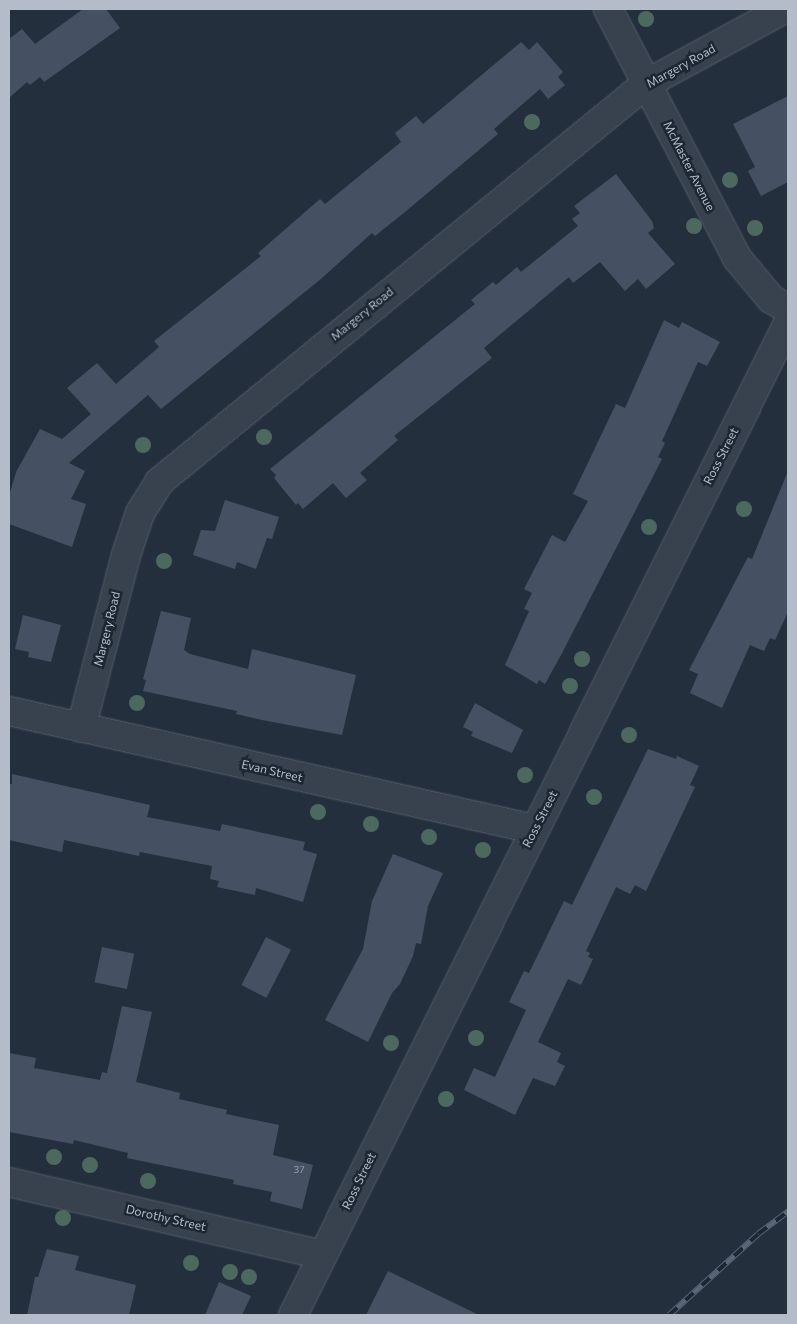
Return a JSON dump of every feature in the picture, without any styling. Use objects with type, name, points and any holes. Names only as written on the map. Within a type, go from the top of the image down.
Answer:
[{"type":"street","name":"McMaster Avenue","points":[[608,9],[737,258],[771,299],[788,309]]},
{"type":"street","name":"Margery Road","points":[[81,728],[126,555],[140,513],[159,482],[646,84],[784,9]]},
{"type":"street","name":"Ross Street","points":[[293,1315],[788,323]]},
{"type":"street","name":"Evan Street","points":[[9,711],[534,829]]},
{"type":"street","name":"Dorothy Street","points":[[9,1182],[323,1255]]},
{"type":"building","points":[[83,9],[106,9],[120,28],[44,82],[40,77],[30,85],[27,82],[9,98],[9,39],[22,29],[35,44]]},
{"type":"building","points":[[521,42],[529,50],[537,42],[563,72],[558,77],[565,85],[548,99],[540,89],[494,129],[498,134],[375,236],[372,233],[322,278],[161,409],[148,395],[69,463],[85,471],[71,499],[86,504],[72,547],[9,524],[9,496],[16,472],[40,429],[62,439],[91,414],[67,388],[97,363],[116,384],[159,347],[154,341],[261,256],[258,253],[320,199],[325,204],[401,142],[395,133],[416,116],[423,124]]},
{"type":"building","points":[[788,96],[788,182],[761,196],[748,171],[755,167],[733,124]]},
{"type":"building","points":[[616,174],[652,221],[654,228],[648,233],[675,264],[646,289],[638,279],[625,291],[600,262],[573,283],[569,277],[484,348],[492,358],[394,436],[398,440],[360,473],[367,480],[346,498],[333,483],[303,509],[298,503],[296,505],[274,478],[276,475],[270,469],[475,304],[471,300],[493,282],[496,285],[517,267],[521,272],[578,226],[572,219],[580,213],[574,206]]},
{"type":"building","points":[[664,320],[679,328],[682,322],[720,342],[707,366],[698,362],[662,441],[665,443],[658,457],[662,459],[545,684],[539,680],[537,684],[505,665],[529,611],[524,609],[532,593],[524,589],[552,535],[565,542],[588,501],[573,494],[616,404],[625,408]]},
{"type":"building","points":[[788,471],[788,612],[775,640],[770,638],[764,651],[750,645],[722,708],[690,693],[698,674],[689,670],[748,557],[752,559]]},
{"type":"building","points":[[225,500],[279,517],[272,539],[267,538],[256,569],[237,562],[235,569],[193,555],[201,530],[215,531]]},
{"type":"building","points":[[161,611],[191,618],[184,650],[190,654],[248,669],[252,649],[356,675],[342,735],[262,720],[236,714],[237,711],[143,691],[146,680],[143,679]]},
{"type":"building","points":[[23,615],[61,625],[51,662],[28,657],[29,652],[15,649]]},
{"type":"building","points":[[475,703],[523,730],[512,753],[471,736],[473,732],[463,727]]},
{"type":"building","points":[[648,749],[676,759],[677,756],[699,766],[690,785],[695,787],[646,891],[635,885],[630,894],[616,887],[586,951],[590,953],[588,957],[593,959],[581,985],[568,979],[538,1042],[561,1053],[557,1062],[565,1066],[555,1086],[533,1078],[515,1115],[464,1090],[474,1068],[495,1077],[526,1010],[509,1002],[524,971],[529,973],[564,901],[572,905]]},
{"type":"building","points":[[12,774],[150,805],[147,817],[220,831],[222,824],[305,842],[303,850],[317,854],[303,902],[256,888],[255,895],[217,887],[219,881],[210,879],[212,866],[140,852],[139,856],[64,840],[62,852],[9,840],[9,784],[12,784]]},
{"type":"building","points":[[393,854],[443,873],[428,906],[421,944],[416,943],[413,956],[400,984],[392,993],[368,1042],[325,1020],[363,949],[372,901]]},
{"type":"building","points":[[266,937],[291,950],[266,998],[241,985]]},
{"type":"building","points":[[102,947],[134,954],[127,989],[95,982]]},
{"type":"building","points":[[122,1006],[152,1012],[136,1082],[180,1093],[179,1099],[227,1110],[226,1114],[279,1125],[273,1155],[313,1165],[302,1209],[270,1201],[272,1192],[233,1184],[234,1180],[127,1158],[128,1153],[74,1140],[73,1144],[9,1132],[9,1053],[36,1058],[34,1068],[100,1080],[102,1072],[107,1073]]},
{"type":"building","points":[[47,1249],[79,1256],[75,1270],[136,1285],[129,1315],[27,1315],[35,1277],[38,1277]]},
{"type":"building","points":[[388,1271],[479,1315],[366,1315]]},
{"type":"building","points":[[219,1282],[251,1296],[242,1315],[205,1315]]},
{"type":"railway","points":[[669,1315],[758,1234],[788,1211]]}]
